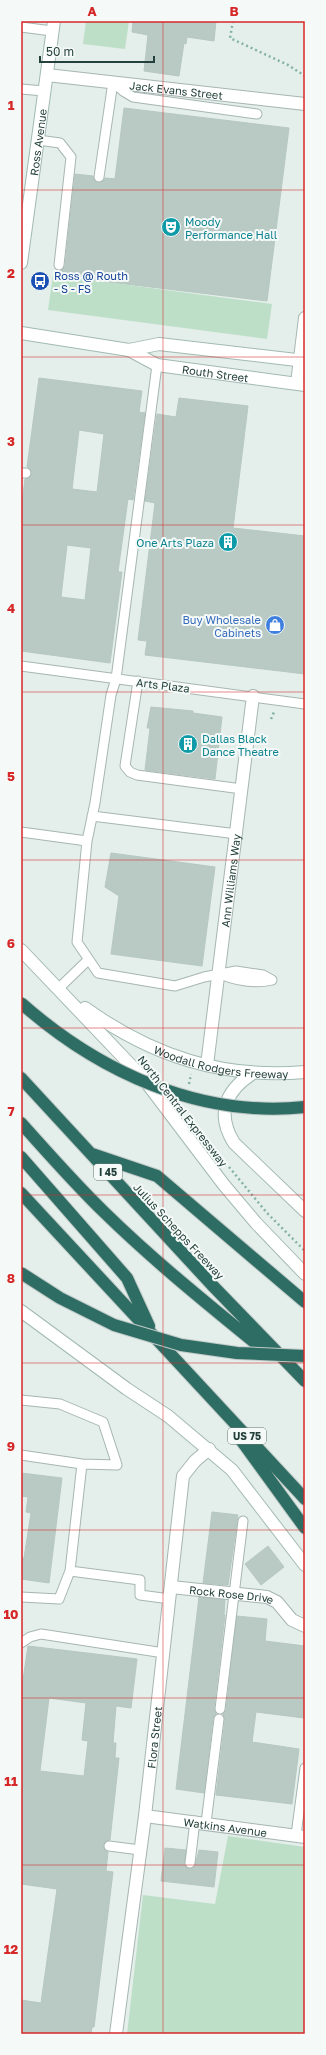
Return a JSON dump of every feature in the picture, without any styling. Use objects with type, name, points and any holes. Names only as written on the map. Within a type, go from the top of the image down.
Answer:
[{"type":"highway","points":[[21,1002],[59,1034],[86,1052],[113,1068],[142,1082],[191,1098],[236,1106],[268,1109],[305,1108]]},
{"type":"highway","name":"Julius Schepps Freeway","points":[[21,1078],[226,1300],[305,1382]]},
{"type":"highway","points":[[21,1123],[83,1191],[122,1230],[163,1267],[305,1382]]},
{"type":"highway","points":[[91,1154],[157,1176],[305,1302]]},
{"type":"highway","points":[[21,1158],[127,1278],[154,1337]]},
{"type":"highway","name":"US 75","points":[[21,1193],[305,1498]]},
{"type":"highway","points":[[21,1273],[60,1298],[114,1325],[181,1345],[237,1353],[305,1356]]},
{"type":"highway","points":[[189,1374],[248,1449],[305,1528]]},
{"type":"street","name":"Ross Avenue","points":[[21,263],[25,197],[38,140],[53,26]]},
{"type":"street","name":"Jack Evans Street","points":[[46,75],[305,104]]},
{"type":"street","points":[[301,384],[305,318]]},
{"type":"street","name":"Routh Street","points":[[21,333],[129,350],[159,344],[302,360]]},
{"type":"street","name":"Routh Street","points":[[129,350],[157,366],[301,384]]},
{"type":"street","name":"Ann Williams Way","points":[[207,1065],[220,974],[253,696]]},
{"type":"street","name":"North Central Expressway","points":[[21,950],[143,1078],[224,1185],[256,1223],[305,1274]]},
{"type":"street","name":"Woodall Rodgers Freeway","points":[[58,989],[111,1026],[131,1038],[164,1053],[207,1065],[254,1073],[305,1072]]},
{"type":"street","points":[[254,1073],[242,1081],[232,1091],[226,1104],[224,1117],[229,1134],[234,1143],[305,1211]]},
{"type":"street","points":[[21,1311],[127,1389],[168,1416],[232,1470],[305,1565]]},
{"type":"street","name":"Flora Street","points":[[116,2034],[145,1816],[183,1476],[208,1450]]},
{"type":"street","name":"Rock Rose Drive","points":[[171,1586],[267,1597],[277,1602],[292,1620],[305,1626]]},
{"type":"street","name":"Watkins Avenue","points":[[145,1816],[300,1836]]},
{"type":"lane","points":[[21,27],[53,26]]},
{"type":"lane","points":[[113,82],[132,97],[257,114]]},
{"type":"lane","points":[[99,177],[113,82]]},
{"type":"lane","points":[[21,89],[44,91]]},
{"type":"lane","points":[[38,140],[60,143],[71,157],[58,265]]},
{"type":"lane","points":[[157,366],[116,679],[111,695],[95,803],[87,841],[77,942],[98,973],[175,986],[220,974]]},
{"type":"lane","name":"Arts Plaza","points":[[21,666],[305,704]]},
{"type":"lane","points":[[138,681],[125,766],[130,772],[137,775],[242,789]]},
{"type":"lane","points":[[92,816],[237,834]]},
{"type":"lane","points":[[21,832],[87,841]]},
{"type":"lane","points":[[58,989],[88,960]]},
{"type":"lane","points":[[21,1400],[60,1404],[103,1422],[117,1465],[82,1464],[21,1456]]},
{"type":"lane","points":[[21,1597],[59,1599],[70,1571],[82,1464]]},
{"type":"lane","points":[[190,1863],[200,1822],[219,1714],[243,1521]]},
{"type":"lane","points":[[70,1571],[140,1580],[140,1594],[170,1599]]},
{"type":"lane","points":[[21,1643],[30,1636],[41,1634],[164,1653]]},
{"type":"lane","points":[[300,1836],[305,1768]]},
{"type":"lane","points":[[109,1846],[140,1850]]},
{"type":"path","points":[[233,21],[230,38],[288,65],[305,76]]},
{"type":"path","points":[[189,1091],[191,1071]]},
{"type":"path","points":[[225,1162],[267,1213],[305,1251]]},
{"type":"green space","points":[[86,21],[129,21],[125,49],[83,44]]},
{"type":"green space","points":[[53,275],[272,304],[267,339],[48,310]]},
{"type":"green space","points":[[228,1836],[305,1847],[305,2034],[127,2034],[143,1895],[215,1904]]},
{"type":"building","points":[[133,21],[216,21],[214,41],[187,37],[186,44],[184,43],[179,76],[144,71],[148,35],[132,32]]},
{"type":"building","name":"Moody Performance Hall","points":[[124,108],[289,128],[267,301],[59,276],[59,271],[65,266],[75,174],[93,176],[95,181],[99,183],[105,178],[115,179]]},
{"type":"building","points":[[39,378],[142,391],[139,412],[145,413],[133,500],[128,499],[118,572],[122,572],[110,663],[21,651],[21,511],[25,479],[29,478],[32,473],[27,467]],"holes":[[[79,430],[104,434],[97,492],[72,489]],[[67,545],[91,548],[85,600],[61,597]]]},
{"type":"building","name":"One Arts Plaza","points":[[179,398],[248,406],[233,528],[305,536],[305,674],[145,655],[147,641],[138,640],[155,503],[145,501],[157,414],[176,417]]},
{"type":"building","name":"Dallas Black Dance Theatre","points":[[151,707],[193,711],[193,713],[222,717],[215,779],[145,770],[150,728],[147,728]]},
{"type":"building","points":[[111,853],[215,867],[202,966],[111,954],[119,896],[105,887]]},
{"type":"building","points":[[21,1473],[62,1478],[49,1583],[21,1579],[21,1558],[24,1558],[31,1513],[26,1512],[28,1497],[21,1496]]},
{"type":"building","points":[[212,1512],[238,1515],[228,1585],[203,1583]]},
{"type":"building","points":[[268,1546],[284,1567],[261,1585],[245,1564]]},
{"type":"building","points":[[199,1597],[225,1600],[225,1615],[214,1708],[216,1714],[213,1718],[204,1793],[176,1789]]},
{"type":"building","points":[[237,1616],[267,1619],[265,1641],[305,1646],[304,1718],[256,1712],[252,1742],[299,1749],[292,1804],[216,1795],[225,1720],[223,1714],[226,1710]]},
{"type":"building","points":[[28,1646],[137,1659],[131,1708],[116,1706],[113,1743],[116,1743],[115,1758],[119,1758],[110,1840],[105,1842],[103,1846],[108,1852],[106,1871],[113,1872],[94,2027],[92,2027],[91,2034],[21,2034],[21,2000],[41,2003],[57,1889],[21,1884],[21,1693]],"holes":[[[49,1698],[86,1703],[82,1740],[88,1741],[84,1776],[40,1771]]]},
{"type":"building","points":[[165,1848],[186,1850],[184,1865],[190,1869],[195,1866],[199,1850],[218,1852],[214,1887],[161,1881]]},
{"type":"place","name":"Moody Performance Hall","points":[[171,227]]},
{"type":"place","name":"Ross @ Routh - S - FS","points":[[40,281]]},
{"type":"place","name":"One Arts Plaza","points":[[228,542]]},
{"type":"place","name":"Buy Wholesale Cabinets","points":[[275,625]]},
{"type":"place","name":"Dallas Black Dance Theatre","points":[[188,744]]}]
